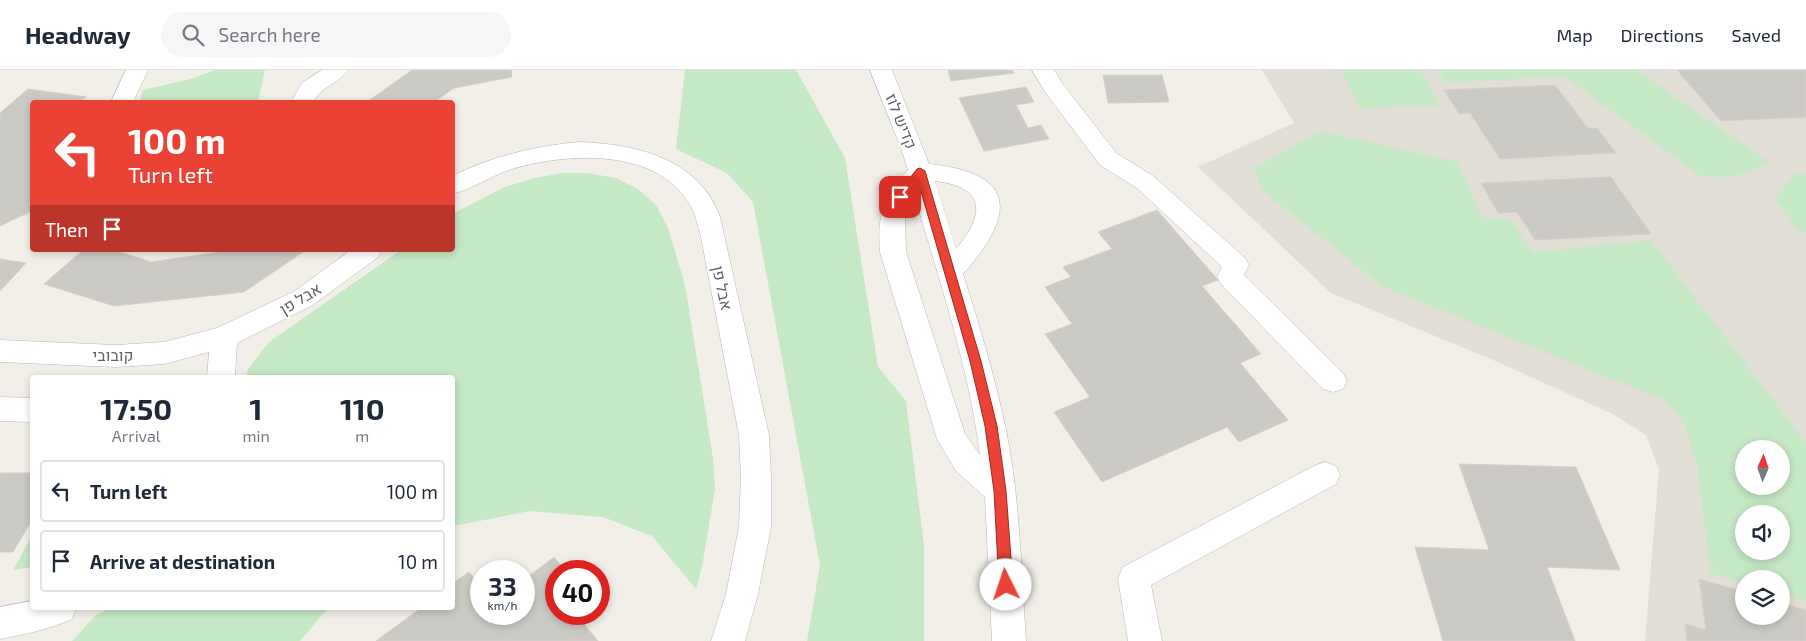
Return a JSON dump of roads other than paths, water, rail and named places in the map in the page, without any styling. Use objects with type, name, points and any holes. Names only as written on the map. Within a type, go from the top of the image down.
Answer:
[{"type":"street","points":[[123,100],[137,70]]},
{"type":"street","points":[[303,100],[310,88],[337,70]]},
{"type":"street","name":"קדיש לוז","points":[[881,70],[913,148],[976,361],[991,426],[1000,491],[1010,641]]},
{"type":"street","points":[[1043,70],[1053,87],[1108,159],[1145,182],[1236,266],[1230,277],[1333,381]]},
{"type":"street","name":"אבל פן","points":[[455,184],[474,174],[535,156],[569,151],[595,150],[628,155],[657,163],[683,182],[702,204],[712,232],[754,443],[756,477],[754,527],[742,594],[728,641]]},
{"type":"street","points":[[950,272],[977,241],[987,225],[991,214],[989,204],[984,193],[962,178],[920,171],[904,190],[893,212],[890,227],[894,252],[952,439],[967,462],[1000,491]]},
{"type":"street","name":"אבל פן","points":[[224,337],[304,298],[365,252]]},
{"type":"street","points":[[221,375],[224,337]]},
{"type":"street","name":"קובובי","points":[[0,351],[116,356],[154,354],[224,337]]},
{"type":"street","points":[[0,409],[30,410]]},
{"type":"street","points":[[1145,641],[1134,578],[1325,475]]},
{"type":"street","points":[[0,623],[46,614],[55,610]]}]
